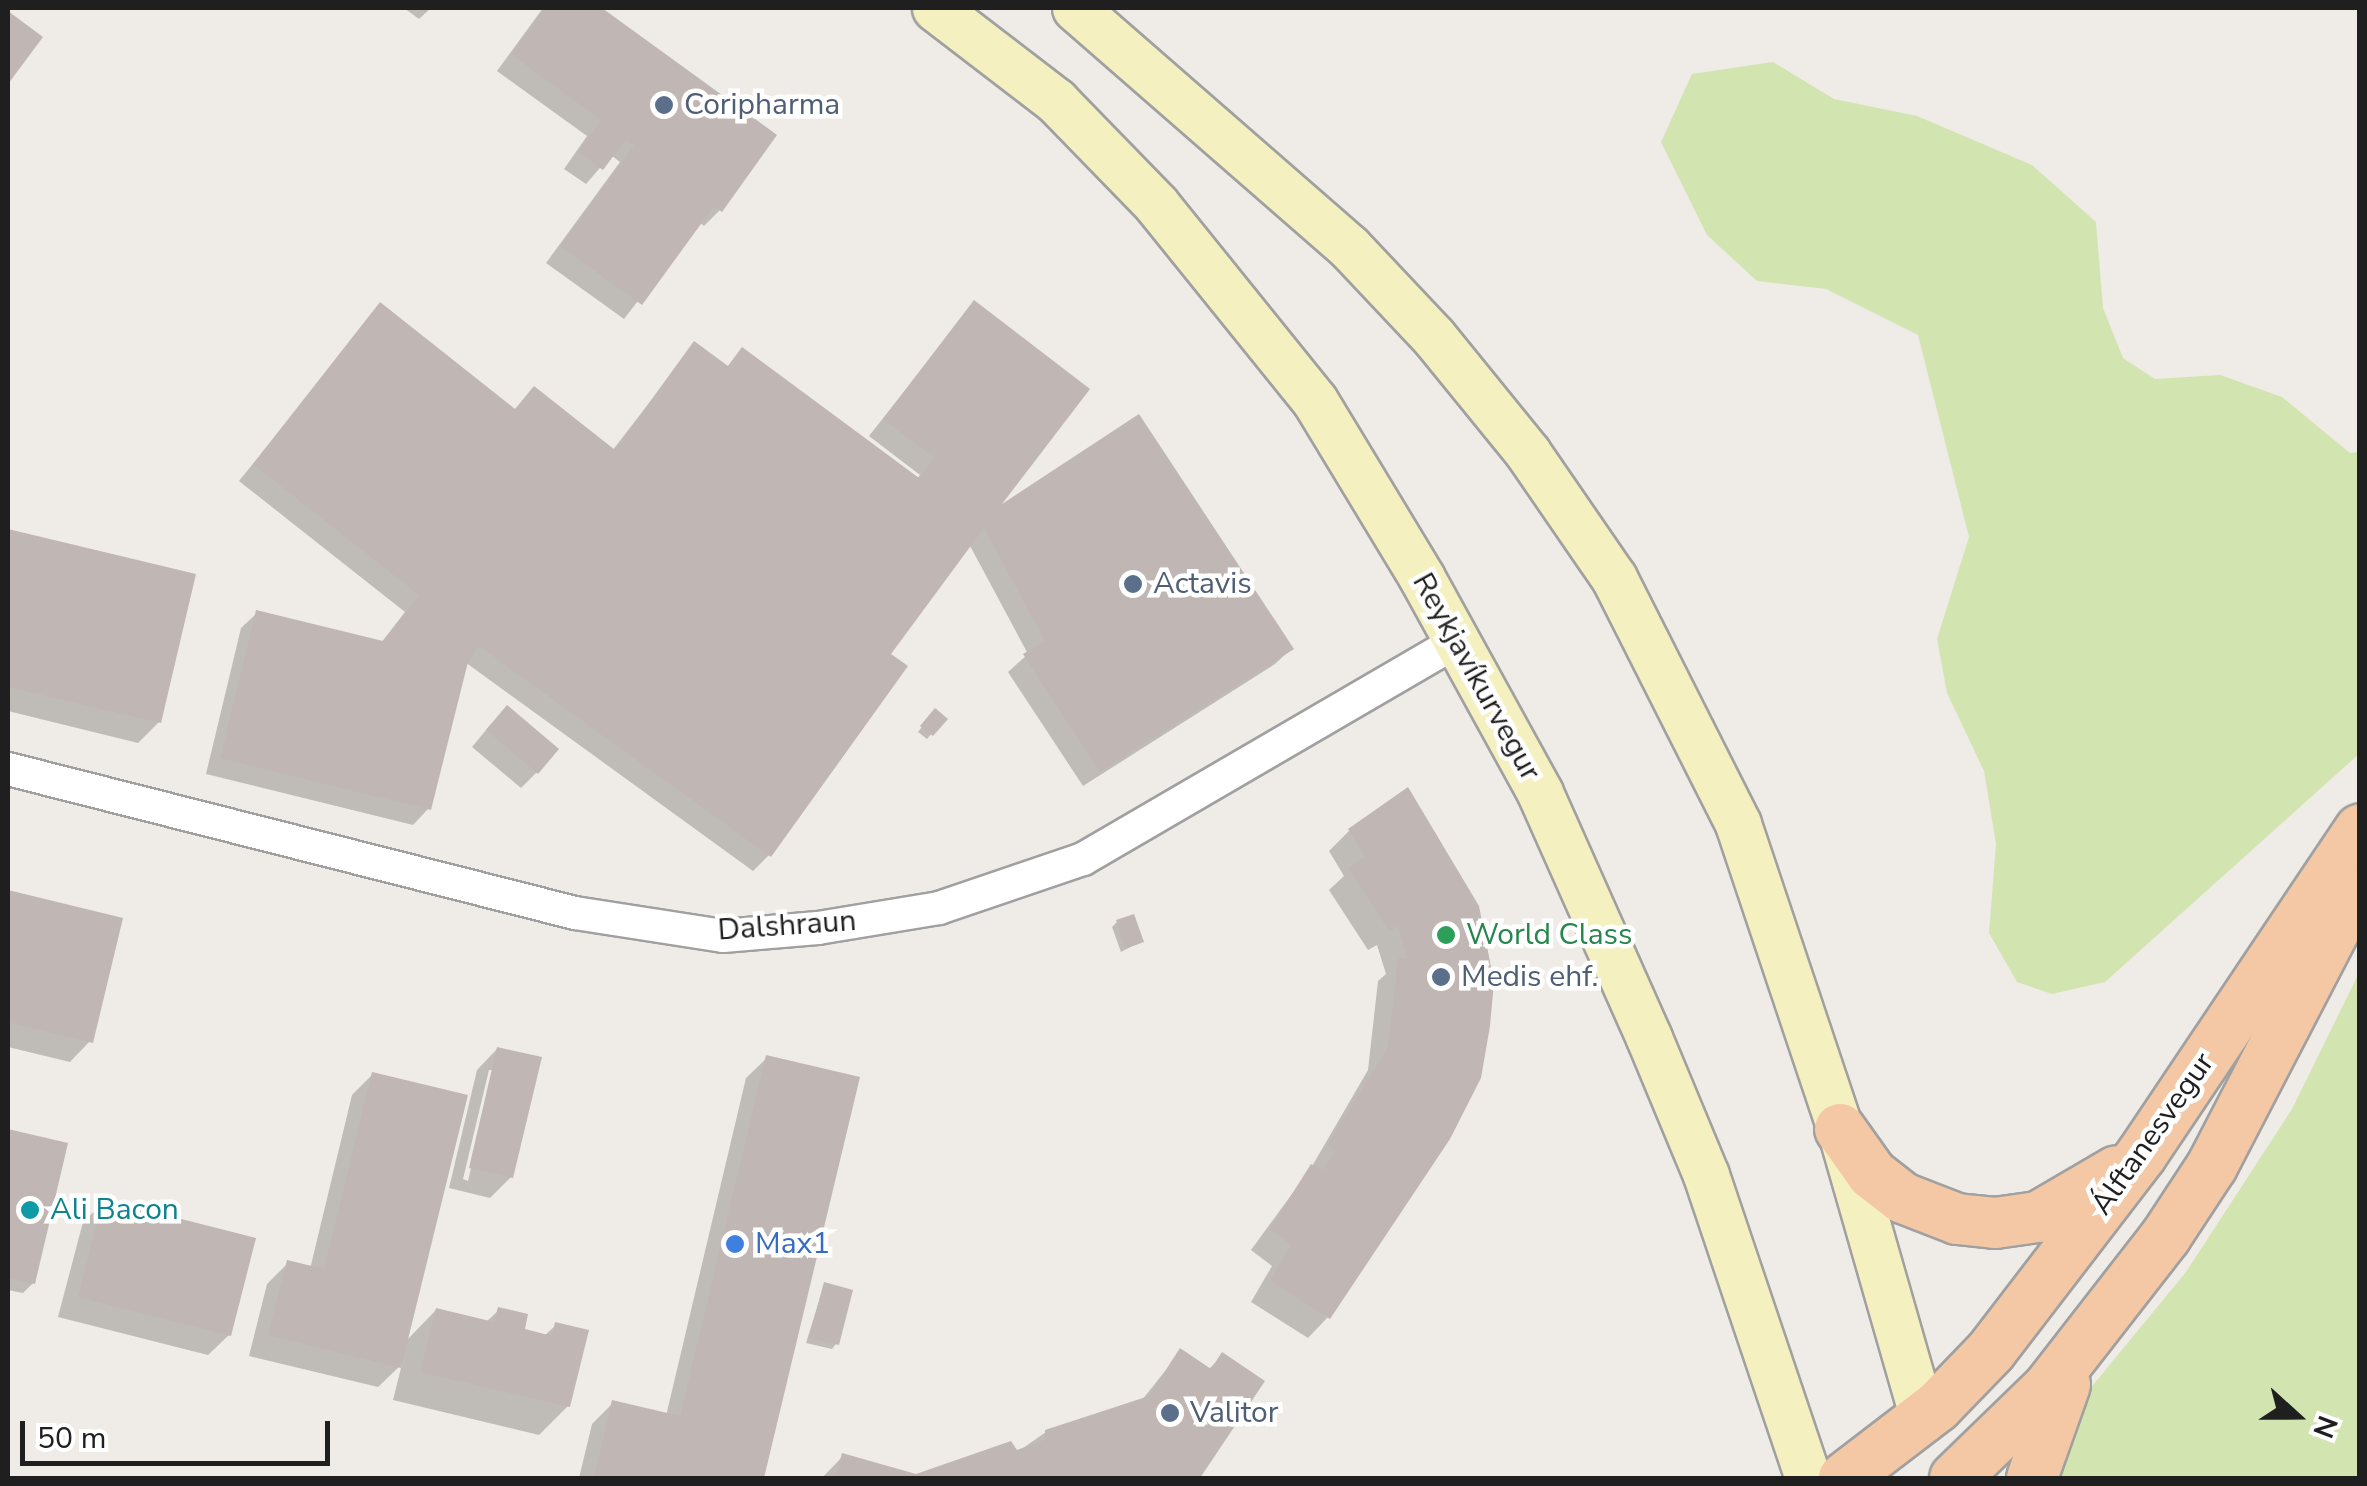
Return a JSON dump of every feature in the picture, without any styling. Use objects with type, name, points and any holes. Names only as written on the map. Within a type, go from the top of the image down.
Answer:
[{"type":"main road","name":"Reykjavíkurvegur","points":[[935,8],[1056,101],[1156,204],[1316,401],[1458,641],[1540,794],[1706,1175],[1808,1478]]},
{"type":"main road","points":[[1075,8],[1190,102],[1421,323],[1528,453],[1614,578],[1738,824],[1840,1129],[1923,1419],[1946,1478]]},
{"type":"main road","name":"Álftanesvegur","points":[[1844,1478],[1923,1419],[1991,1351],[2142,1154],[2360,830]]},
{"type":"main road","name":"Álftanesvegur","points":[[1954,1478],[2046,1390],[2105,1318],[2212,1166],[2360,883]]},
{"type":"main road","points":[[1840,1129],[1872,1174],[1903,1198],[1957,1219],[1995,1223],[2038,1216],[2142,1154]]},
{"type":"main road","points":[[2032,1478],[2056,1399],[2105,1318]]},
{"type":"street","name":"Dalshraun","points":[[8,769],[575,913],[723,936],[818,928],[939,908],[1083,858],[1458,641]]},
{"type":"green space","points":[[1773,62],[1834,99],[1917,116],[2032,165],[2096,222],[2103,308],[2123,358],[2155,379],[2220,375],[2282,397],[2350,453],[2359,452],[2359,754],[2105,982],[2052,994],[2017,982],[1989,933],[1996,844],[1984,771],[1947,693],[1937,639],[1969,537],[1918,335],[1826,289],[1757,281],[1707,235],[1661,142],[1692,74]]},
{"type":"green space","points":[[2359,973],[2359,1478],[2054,1478],[2074,1408],[2186,1272],[2292,1109]]},
{"type":"building","points":[[545,8],[602,8],[777,135],[722,212],[714,206],[642,305],[560,246],[634,145],[626,139],[603,170],[578,152],[601,120],[511,54]]},
{"type":"building","points":[[8,11],[43,37],[8,84]]},
{"type":"building","points":[[974,300],[1090,389],[1002,504],[1139,414],[1294,649],[1100,772],[1023,654],[1045,641],[984,528],[891,654],[908,666],[771,857],[479,646],[468,662],[431,810],[220,758],[256,610],[383,641],[419,595],[253,464],[380,302],[515,409],[534,386],[615,450],[694,341],[728,366],[742,347],[919,478],[934,458],[883,419]]},
{"type":"building","points":[[8,529],[196,574],[161,723],[8,687]]},
{"type":"building","points":[[507,705],[559,749],[538,774],[486,730]]},
{"type":"building","points":[[935,708],[948,719],[933,736],[920,726]]},
{"type":"building","points":[[1408,787],[1479,906],[1494,982],[1490,1026],[1481,1078],[1450,1139],[1330,1319],[1270,1280],[1291,1245],[1270,1229],[1311,1164],[1323,1170],[1336,1151],[1327,1145],[1388,1047],[1398,958],[1407,958],[1398,926],[1389,931],[1348,868],[1365,856],[1348,829]]},
{"type":"building","points":[[8,890],[123,918],[93,1043],[8,1022]]},
{"type":"building","points":[[1134,914],[1144,942],[1125,949],[1116,920]]},
{"type":"building","points":[[497,1047],[542,1057],[513,1178],[469,1168]]},
{"type":"building","points":[[766,1055],[860,1077],[764,1478],[594,1478],[612,1400],[680,1416]]},
{"type":"building","points":[[372,1072],[468,1095],[401,1368],[268,1335],[287,1260],[324,1269]]},
{"type":"building","name":"Ali Bacon","points":[[8,1129],[68,1143],[35,1284],[8,1278]]},
{"type":"building","points":[[103,1199],[256,1238],[231,1336],[78,1297]]},
{"type":"building","points":[[824,1282],[853,1290],[839,1345],[809,1338]]},
{"type":"building","points":[[498,1307],[528,1314],[525,1329],[552,1336],[555,1322],[589,1330],[570,1407],[420,1372],[436,1308],[494,1322]]},
{"type":"building","name":"Valitor","points":[[1180,1348],[1211,1369],[1222,1352],[1265,1381],[1200,1478],[835,1478],[842,1453],[916,1474],[1011,1441],[1017,1450],[1045,1440],[1045,1430],[1149,1396]]},
{"type":"place","name":"Coripharma","points":[[664,105]]},
{"type":"place","name":"Actavis","points":[[1133,584]]},
{"type":"place","name":"World Class","points":[[1446,935]]},
{"type":"place","name":"Medis ehf.","points":[[1441,977]]},
{"type":"place","name":"Ali Bacon","points":[[30,1210]]},
{"type":"place","name":"Max1","points":[[735,1244]]},
{"type":"place","name":"Valitor","points":[[1170,1413]]}]
